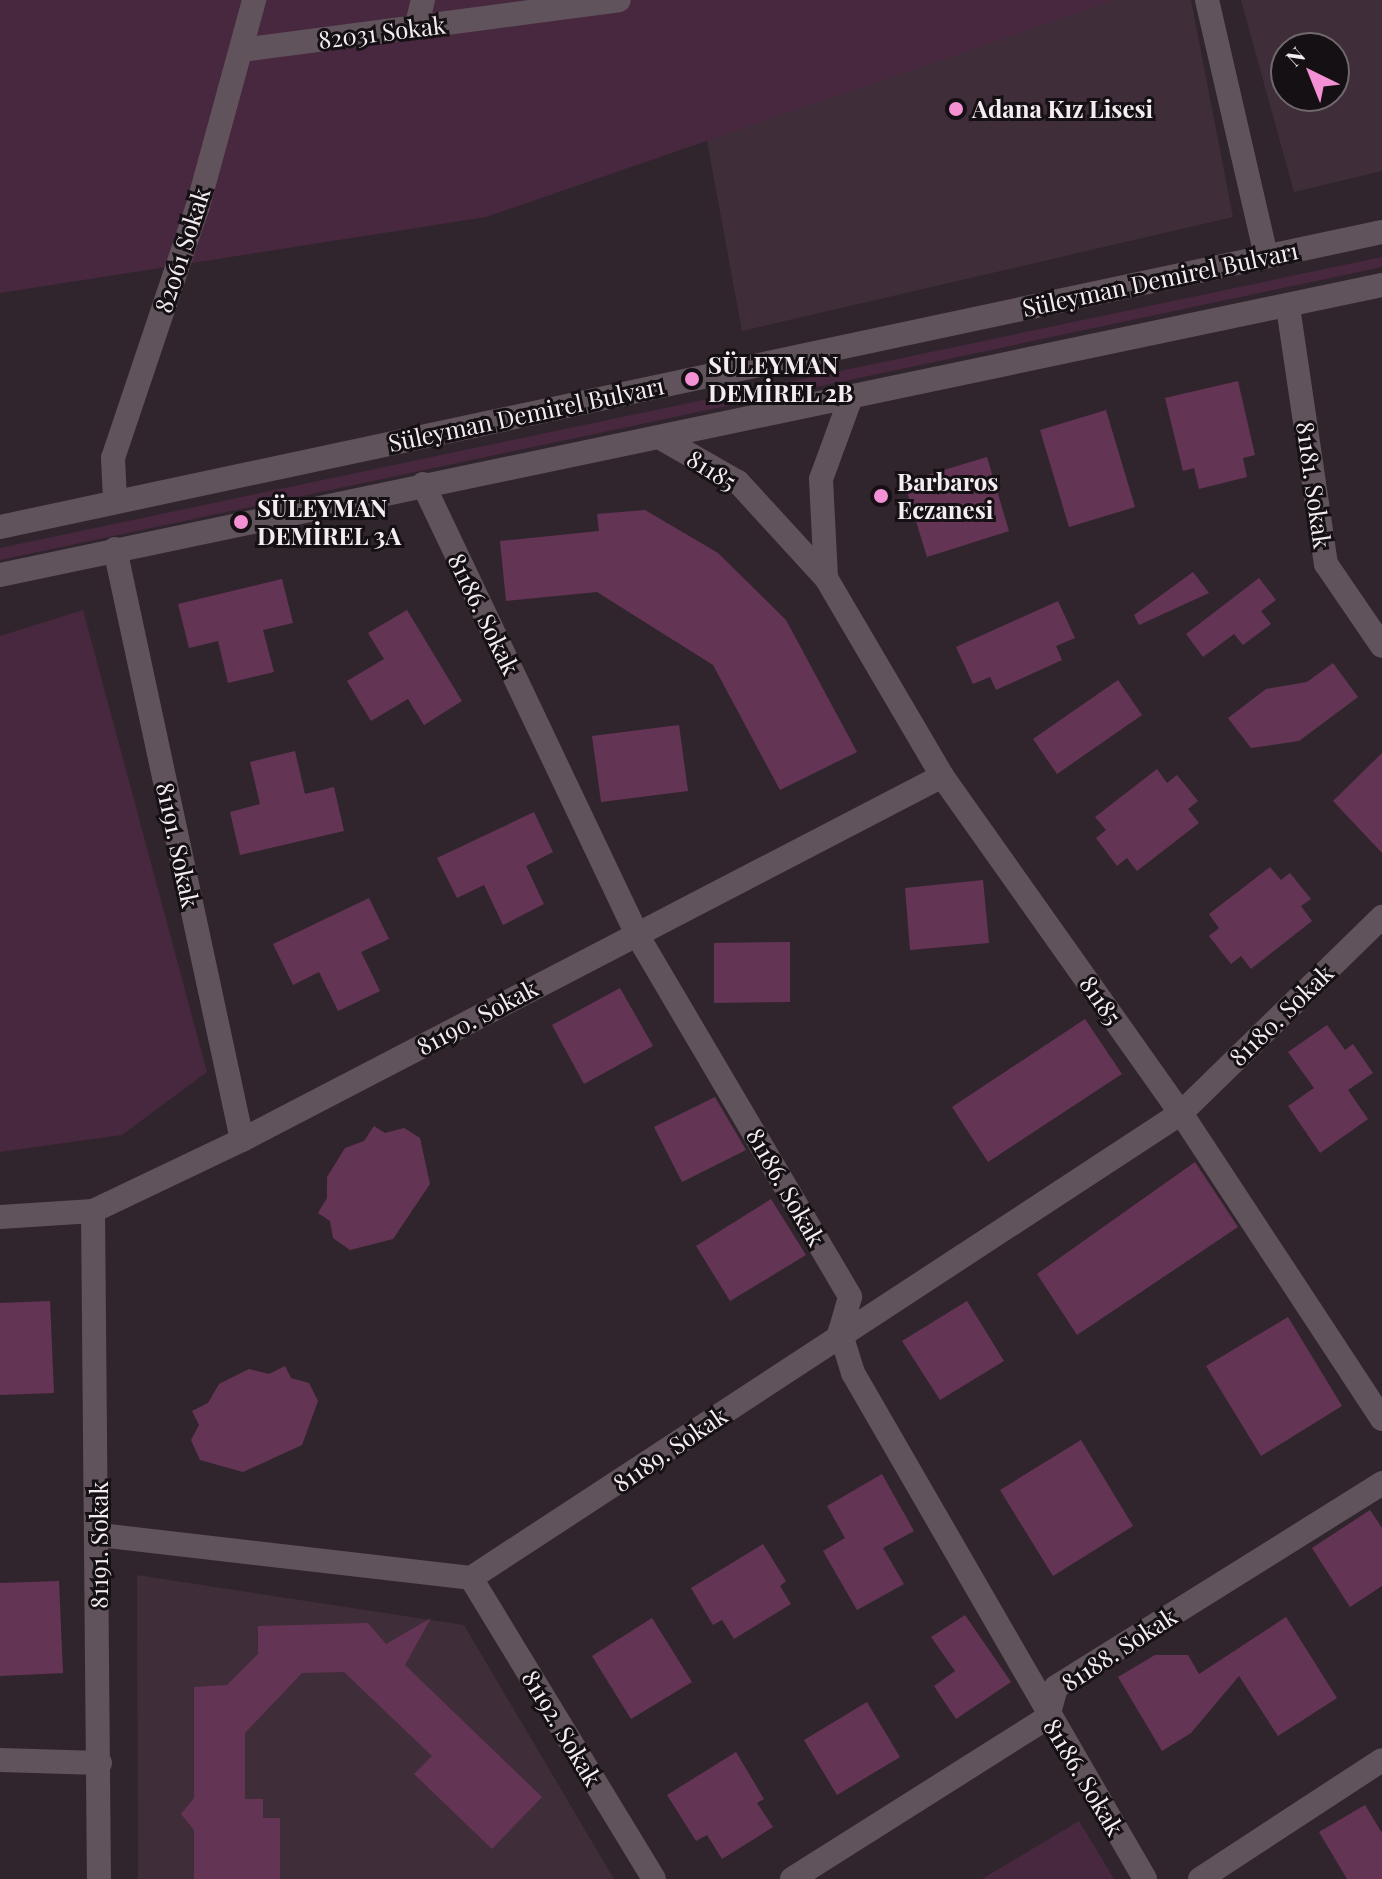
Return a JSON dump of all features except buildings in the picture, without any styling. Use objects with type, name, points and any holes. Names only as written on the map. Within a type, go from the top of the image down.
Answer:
[{"type":"street","name":"82061 Sokak","points":[[115,499],[113,458],[197,209],[254,0]]},
{"type":"street","points":[[416,28],[423,0]]},
{"type":"street","name":"82031 Sokak","points":[[241,50],[619,0]]},
{"type":"street","points":[[1207,0],[1266,255]]},
{"type":"street","name":"Süleyman Demirel Bulvarı","points":[[0,527],[115,499],[1382,232]]},
{"type":"street","name":"Süleyman Demirel Bulvarı","points":[[0,575],[1382,285]]},
{"type":"street","name":"81181. Sokak","points":[[1288,307],[1326,564],[1382,646]]},
{"type":"street","name":"81185","points":[[826,578],[821,479],[851,397]]},
{"type":"street","name":"81185","points":[[659,437],[738,482],[826,578],[942,776],[1181,1113],[1382,1419]]},
{"type":"street","name":"81186. Sokak","points":[[423,484],[636,933],[850,1297],[840,1331],[853,1373],[1048,1717],[1145,1879]]},
{"type":"street","name":"81191. Sokak","points":[[115,549],[242,1140]]},
{"type":"street","name":"81190. Sokak","points":[[0,1217],[93,1211],[242,1140],[942,776]]},
{"type":"street","name":"81180. Sokak","points":[[1181,1113],[1382,917]]},
{"type":"street","name":"81189. Sokak","points":[[471,1578],[623,1481],[840,1331],[1181,1113]]},
{"type":"street","name":"81191. Sokak","points":[[93,1211],[100,1535],[99,1879]]},
{"type":"street","name":"81188. Sokak","points":[[792,1879],[1048,1717],[1056,1687],[1382,1483]]},
{"type":"street","points":[[100,1535],[471,1578]]},
{"type":"street","name":"81192. Sokak","points":[[471,1578],[654,1879]]},
{"type":"street","points":[[0,1760],[100,1763]]},
{"type":"street","points":[[1200,1879],[1382,1760]]},
{"type":"shaded area","points":[[0,0],[1115,0],[486,217],[0,293]]},
{"type":"shaded area","name":"Adana Kız Lisesi","points":[[681,0],[1191,0],[1233,217],[742,331]]},
{"type":"shaded area","points":[[1241,0],[1382,0],[1382,171],[1294,192],[1272,112],[1350,112],[1350,32],[1270,32],[1270,105]]},
{"type":"shaded area","points":[[1382,257],[1382,267],[0,560],[0,548]]},
{"type":"shaded area","points":[[83,610],[207,1072],[122,1135],[0,1152],[0,636]]},
{"type":"shaded area","points":[[137,1575],[464,1625],[614,1879],[138,1879]]},
{"type":"shaded area","points":[[1079,1821],[1114,1879],[982,1879]]},
{"type":"place","name":"Adana Kız Lisesi","points":[[956,109]]},
{"type":"place","name":"SÜLEYMAN DEMİREL 2B","points":[[692,379]]},
{"type":"place","name":"Barbaros Eczanesi","points":[[881,496]]},
{"type":"place","name":"SÜLEYMAN DEMİREL 3A","points":[[241,522]]}]
